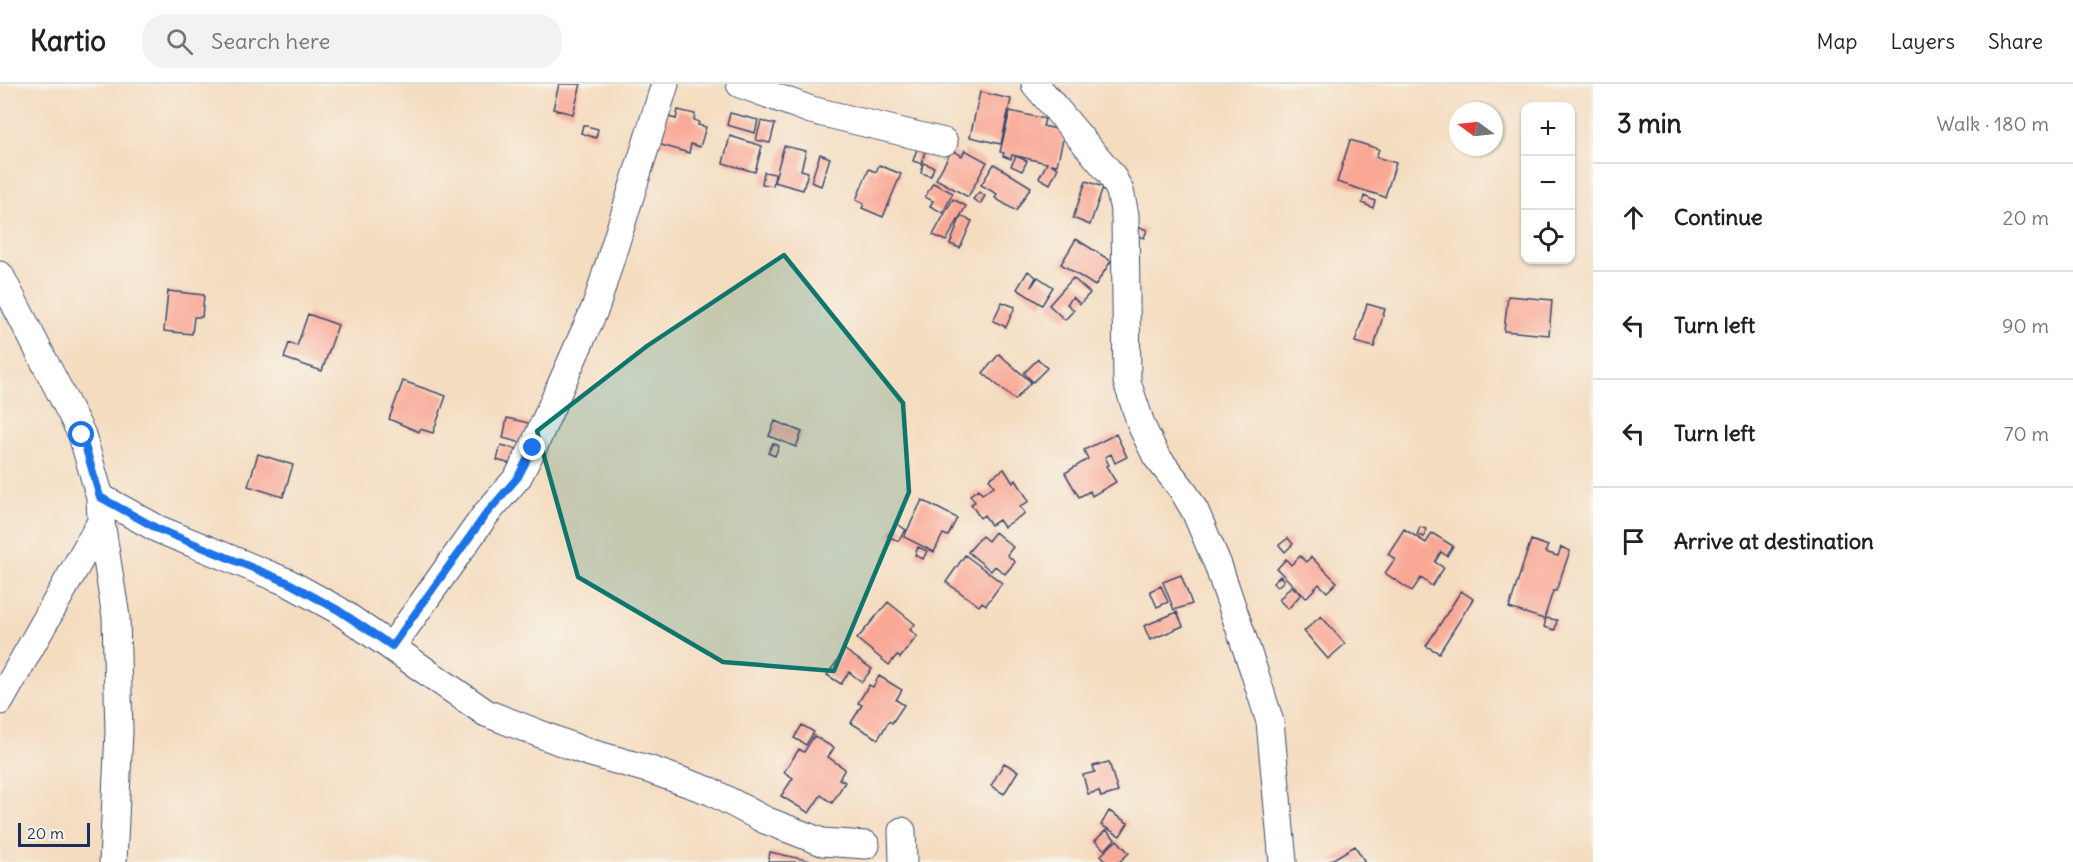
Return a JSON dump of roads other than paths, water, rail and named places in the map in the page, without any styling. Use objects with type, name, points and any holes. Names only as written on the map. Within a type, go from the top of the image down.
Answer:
[{"type":"street","points":[[392,646],[486,514],[518,477],[533,448],[596,306],[665,84]]},
{"type":"street","points":[[740,84],[811,110],[944,142]]},
{"type":"street","points":[[1035,84],[1111,174],[1120,191],[1125,215],[1127,382],[1142,427],[1156,456],[1182,489],[1195,511],[1218,565],[1254,671],[1270,722],[1283,862]]},
{"type":"street","points":[[0,275],[82,435],[100,509],[116,618],[119,731],[113,862]]},
{"type":"street","points":[[100,509],[158,529],[287,582],[338,610],[486,713],[584,751],[651,770],[711,791],[765,820],[822,842],[866,845]]},
{"type":"street","points":[[0,701],[100,509]]},
{"type":"street","points":[[902,831],[903,862]]}]
